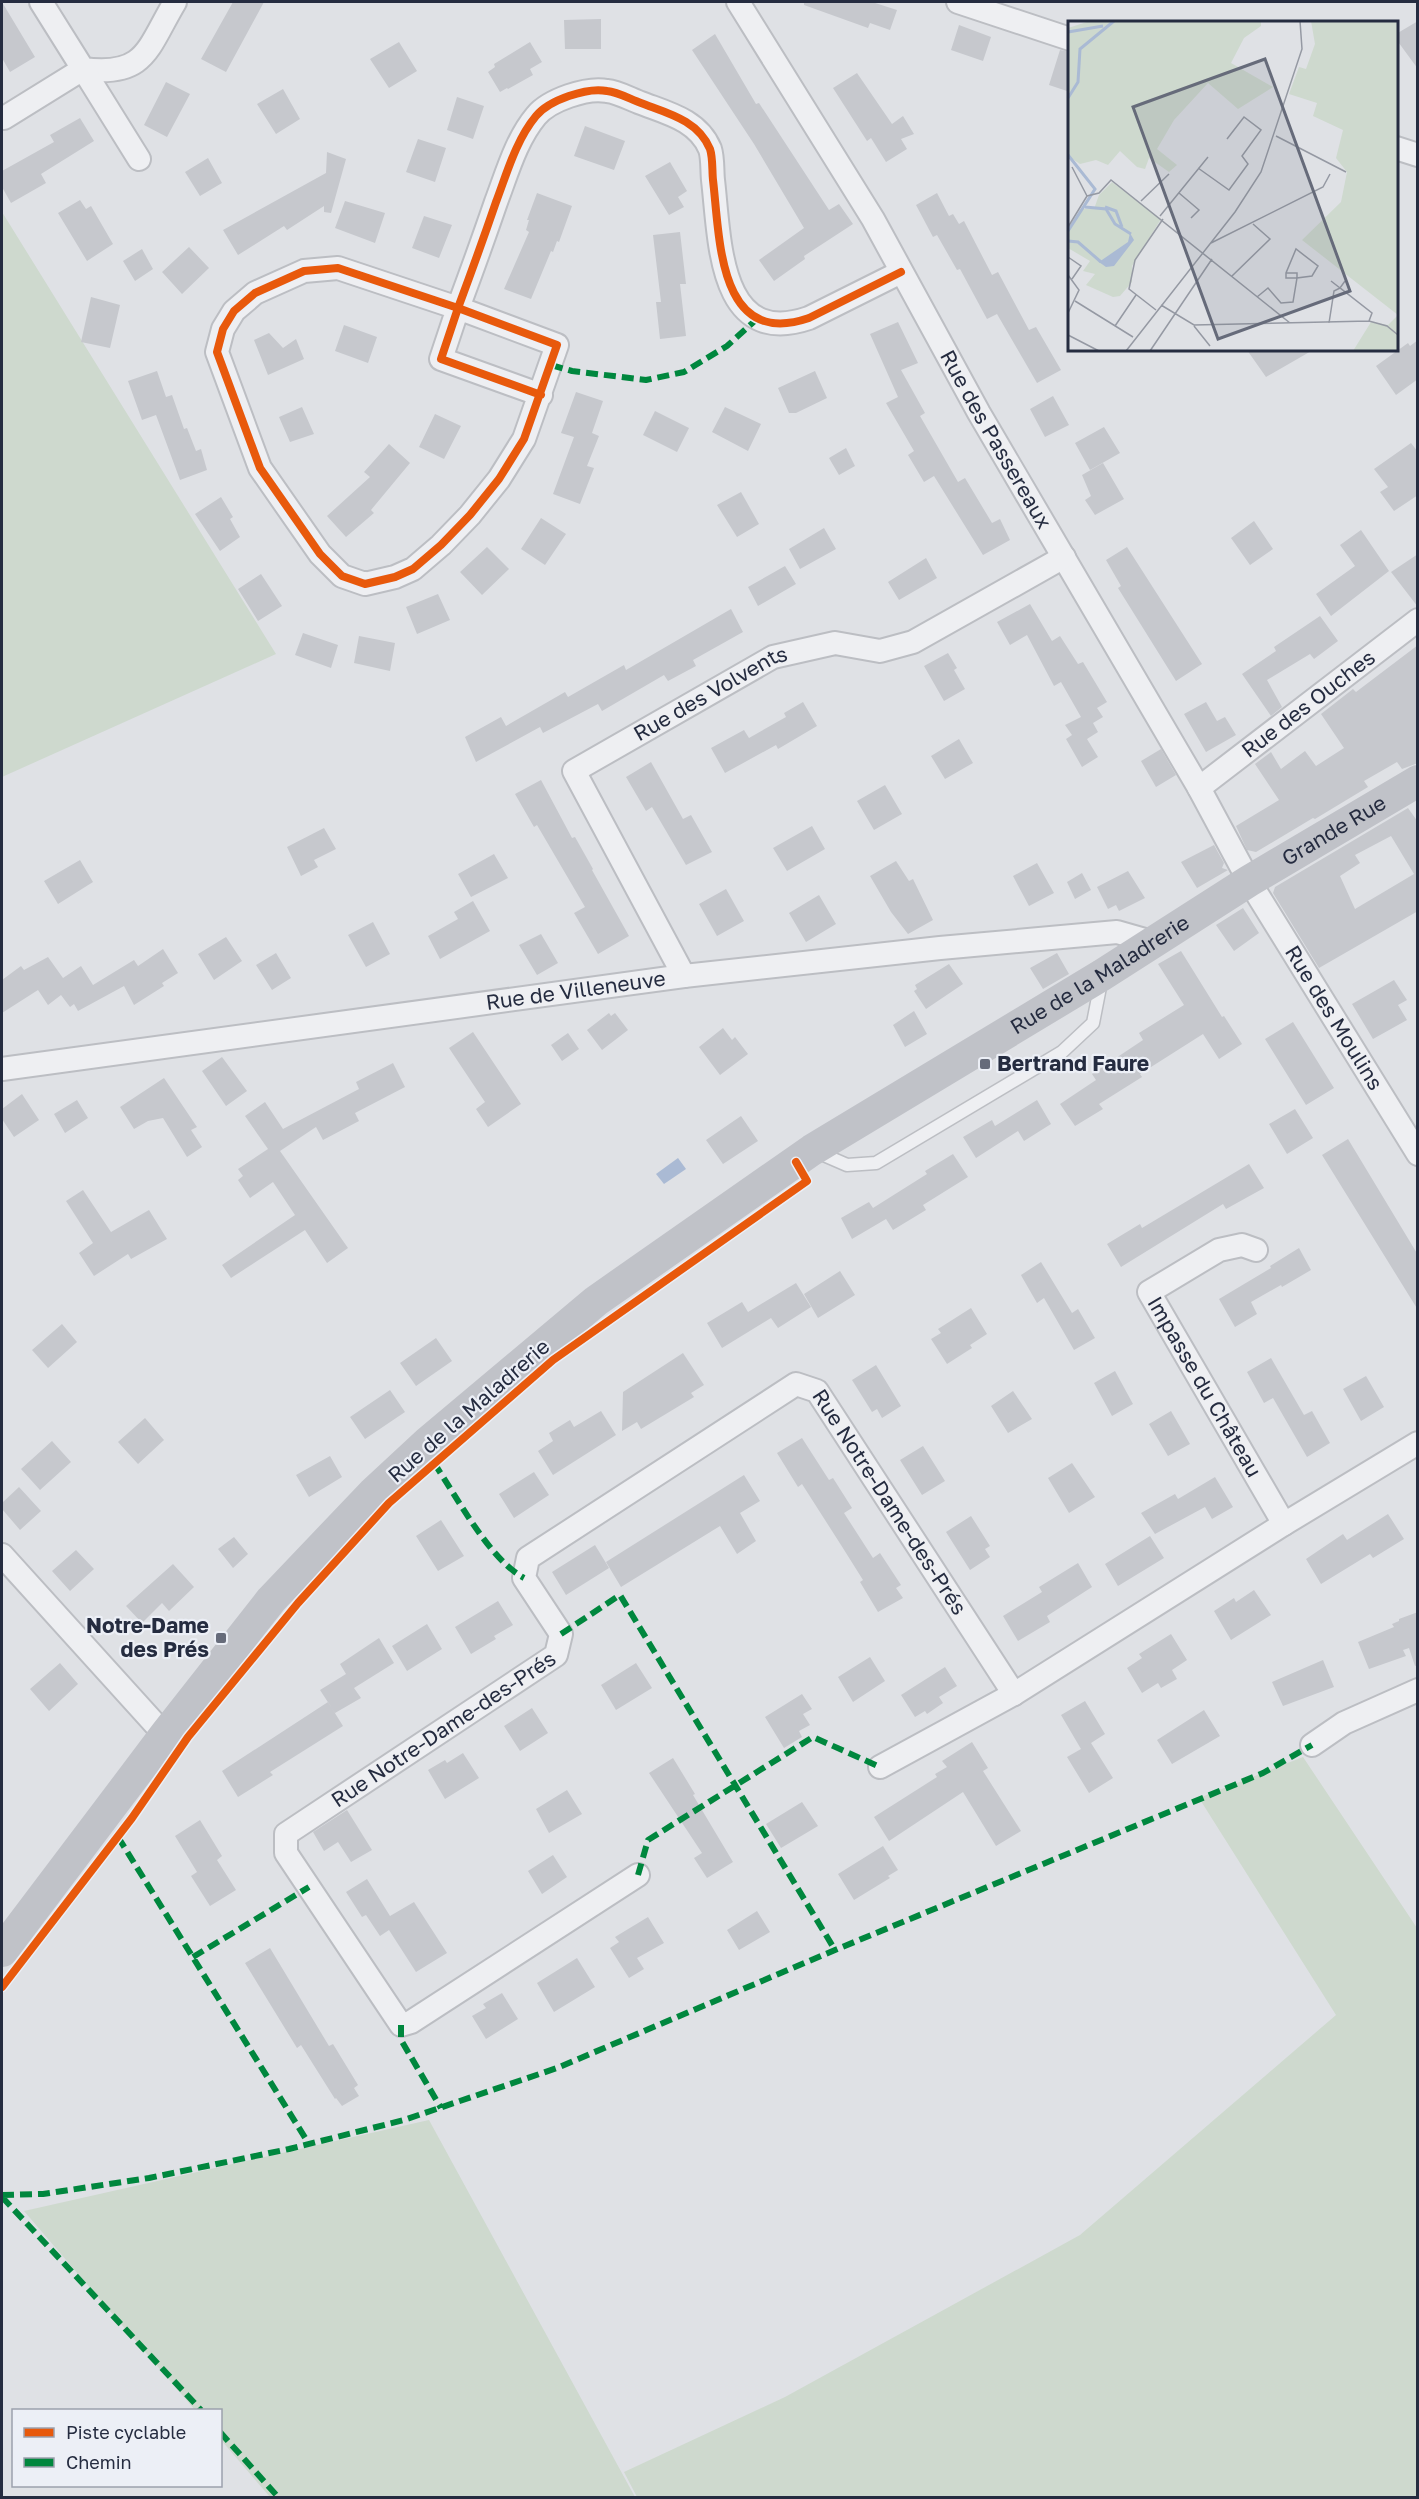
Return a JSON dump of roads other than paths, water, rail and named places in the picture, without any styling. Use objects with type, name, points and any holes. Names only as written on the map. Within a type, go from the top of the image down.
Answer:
[{"type":"main road","name":"Grande Rue","points":[[1249,881],[1418,781]]},
{"type":"main road","name":"Rue de la Maladrerie","points":[[2,1951],[165,1735],[271,1600],[373,1493],[428,1442],[596,1301],[812,1150],[1102,975],[1249,881]]},
{"type":"street","points":[[41,2],[139,159]]},
{"type":"street","points":[[4,118],[83,69],[108,72],[128,68],[144,56],[175,2]]},
{"type":"street","name":"Rue des Passereaux","points":[[738,2],[873,219],[979,413],[1199,788],[1249,881]]},
{"type":"street","points":[[958,2],[1068,38]]},
{"type":"street","points":[[541,395],[441,359],[515,149],[537,114],[571,94],[606,90],[676,116],[697,128],[710,150],[725,273],[735,297],[747,311],[774,324],[794,323],[809,318],[902,272]]},
{"type":"street","points":[[1398,149],[1418,155]]},
{"type":"street","points":[[338,268],[458,308],[557,345],[524,439],[500,478],[470,515],[449,538],[412,569],[380,582],[365,584],[342,576],[320,554],[260,468],[217,352],[223,329],[234,311],[255,293],[304,271],[338,268]]},
{"type":"street","name":"Rue des Volvents","points":[[684,976],[574,771],[773,657],[836,643],[880,651],[914,642],[1064,557]]},
{"type":"street","name":"Rue des Ouches","points":[[1199,788],[1418,620]]},
{"type":"street","name":"Rue des Moulins","points":[[1249,881],[1418,1154]]},
{"type":"street","name":"Rue de Villeneuve","points":[[2,1069],[684,976],[940,948],[1116,932],[1152,942]]},
{"type":"street","name":"Impasse du Château","points":[[1256,1250],[1242,1245],[1219,1250],[1149,1292],[1284,1524]]},
{"type":"street","name":"Rue Notre-Dame-des-Prés","points":[[638,1875],[411,2022],[401,2025],[286,1853],[286,1834],[556,1655],[561,1634],[524,1578],[528,1558],[796,1384],[818,1390],[1014,1694]]},
{"type":"street","points":[[880,1767],[1014,1694],[1284,1524],[1418,1443]]},
{"type":"street","points":[[2,1555],[165,1735]]},
{"type":"street","points":[[1312,1745],[1344,1723],[1418,1690]]},
{"type":"lane","points":[[812,1150],[847,1165],[876,1163],[1062,1052],[1093,1023],[1102,975]]},
{"type":"water","points":[[678,1158],[686,1169],[664,1184],[656,1174]]},
{"type":"place","name":"Bertrand Faure","points":[[985,1064]]},
{"type":"place","name":"Notre-Dame des Prés","points":[[221,1638]]}]
